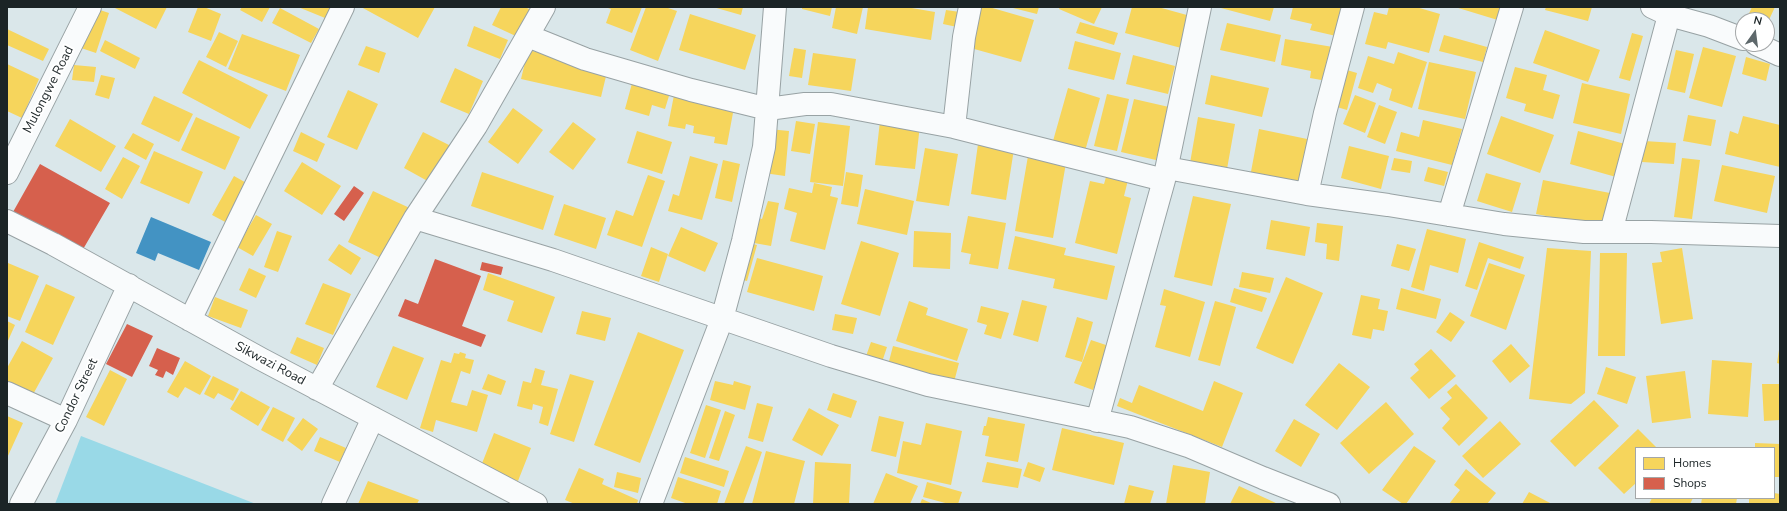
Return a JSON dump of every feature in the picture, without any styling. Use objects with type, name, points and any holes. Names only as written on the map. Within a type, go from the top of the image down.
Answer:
[{"type":"street","name":"Mulongwe Road","points":[[7,173],[90,7]]},
{"type":"street","points":[[190,320],[343,7]]},
{"type":"street","points":[[317,389],[415,218],[476,126],[544,7]]},
{"type":"street","points":[[651,504],[722,319],[743,241],[759,175],[764,146],[775,7]]},
{"type":"street","points":[[954,127],[964,37],[970,7]]},
{"type":"street","points":[[1097,420],[1166,174],[1200,7]]},
{"type":"street","points":[[1307,194],[1325,113],[1353,7]]},
{"type":"street","points":[[1449,215],[1512,7]]},
{"type":"street","points":[[1611,232],[1661,11],[1735,36]]},
{"type":"street","points":[[528,36],[585,59],[691,90],[768,109],[805,104],[831,104],[954,127],[1166,174],[1504,224],[1578,232],[1651,232],[1780,236]]},
{"type":"street","points":[[415,218],[553,260],[831,356],[928,385],[1130,427],[1188,446],[1328,504]]},
{"type":"street","name":"Sikwazi Road","points":[[7,221],[129,285],[317,389],[536,504]]},
{"type":"street","name":"Condor Street","points":[[21,504],[66,420],[129,285]]},
{"type":"street","points":[[7,393],[66,420]]},
{"type":"street","points":[[333,504],[373,418]]},
{"type":"shaded area","points":[[81,436],[256,504],[55,504]]},
{"type":"building: Homes","points":[[113,7],[167,7],[156,29]]},
{"type":"building: Homes","points":[[198,7],[204,7],[221,14],[211,41],[188,32]]},
{"type":"building: Homes","points":[[242,7],[270,7],[262,22],[240,10]]},
{"type":"building: Homes","points":[[298,7],[336,7],[330,20]]},
{"type":"building: Homes","points":[[361,7],[435,7],[418,38]]},
{"type":"building: Homes","points":[[501,7],[525,7],[533,11],[520,38],[492,25]]},
{"type":"building: Homes","points":[[605,7],[642,7],[632,33],[606,23],[611,9]]},
{"type":"building: Homes","points":[[646,7],[665,7],[677,11],[658,61],[630,50]]},
{"type":"building: Homes","points":[[713,7],[743,7],[741,15]]},
{"type":"building: Homes","points":[[802,7],[832,7],[830,16],[802,9]]},
{"type":"building: Homes","points":[[836,7],[863,7],[857,34],[832,28]]},
{"type":"building: Homes","points":[[868,7],[906,7],[935,12],[931,40],[865,29]]},
{"type":"building: Homes","points":[[979,7],[989,7],[1034,20],[1021,62],[967,47]]},
{"type":"building: Homes","points":[[1009,7],[1039,7],[1037,14]]},
{"type":"building: Homes","points":[[1060,7],[1102,7],[1094,24],[1059,9]]},
{"type":"building: Homes","points":[[1132,7],[1158,7],[1194,17],[1185,49],[1125,33]]},
{"type":"building: Homes","points":[[1217,7],[1274,7],[1270,21]]},
{"type":"building: Homes","points":[[1293,7],[1343,7],[1336,36],[1310,30],[1312,24],[1290,19]]},
{"type":"building: Homes","points":[[1389,7],[1416,7],[1440,14],[1429,53],[1388,42],[1386,49],[1365,44],[1374,12],[1387,15]]},
{"type":"building: Homes","points":[[1455,7],[1505,7],[1501,21]]},
{"type":"building: Homes","points":[[1546,7],[1592,7],[1588,21],[1545,10]]},
{"type":"building: Homes","points":[[1752,7],[1775,7],[1773,12],[1750,12]]},
{"type":"building: Homes","points":[[94,8],[109,13],[96,53],[81,48]]},
{"type":"building: Homes","points":[[280,8],[319,29],[311,43],[272,23]]},
{"type":"building: Homes","points":[[946,10],[960,12],[957,27],[943,24]]},
{"type":"building: Homes","points":[[690,14],[756,35],[745,70],[679,50]]},
{"type":"building: Homes","points":[[1080,22],[1118,33],[1114,45],[1076,33]]},
{"type":"building: Homes","points":[[1227,23],[1281,35],[1275,62],[1220,50]]},
{"type":"building: Homes","points":[[474,26],[508,40],[500,59],[467,46]]},
{"type":"building: Homes","points":[[7,29],[49,49],[43,61],[7,45]]},
{"type":"building: Homes","points":[[1545,30],[1600,50],[1588,82],[1533,63]]},
{"type":"building: Homes","points":[[219,32],[238,41],[226,67],[206,57]]},
{"type":"building: Homes","points":[[1632,33],[1643,36],[1630,81],[1619,78]]},
{"type":"building: Homes","points":[[242,34],[300,55],[286,91],[228,69]]},
{"type":"building: Homes","points":[[1444,35],[1487,47],[1483,62],[1439,51]]},
{"type":"building: Homes","points":[[1285,39],[1333,47],[1327,81],[1310,78],[1311,71],[1281,65]]},
{"type":"building: Homes","points":[[105,40],[140,58],[135,69],[100,51]]},
{"type":"building: Homes","points":[[1075,41],[1121,53],[1114,80],[1068,69]]},
{"type":"building: Homes","points":[[366,46],[386,53],[379,73],[358,65]]},
{"type":"building: Homes","points":[[1703,47],[1736,56],[1722,107],[1689,98]]},
{"type":"building: Homes","points":[[794,48],[806,50],[802,78],[789,76]]},
{"type":"building: Homes","points":[[528,50],[608,68],[601,97],[521,79]]},
{"type":"building: Homes","points":[[1676,50],[1694,54],[1685,93],[1667,89]]},
{"type":"building: Homes","points":[[1398,52],[1427,62],[1412,108],[1389,100],[1392,89],[1377,83],[1373,93],[1358,88],[1368,56],[1394,64]]},
{"type":"building: Homes","points":[[813,53],[856,59],[851,91],[808,85]]},
{"type":"building: Homes","points":[[1133,55],[1175,66],[1168,94],[1126,84]]},
{"type":"building: Homes","points":[[1746,57],[1770,64],[1766,81],[1742,74]]},
{"type":"building: Homes","points":[[199,60],[268,95],[250,129],[182,93]]},
{"type":"building: Homes","points":[[1429,62],[1476,72],[1465,119],[1418,109]]},
{"type":"building: Homes","points":[[7,64],[39,79],[22,118],[7,111]]},
{"type":"building: Homes","points":[[74,65],[96,67],[94,82],[72,80]]},
{"type":"building: Homes","points":[[1515,67],[1547,75],[1543,90],[1560,95],[1553,119],[1524,111],[1526,104],[1506,98]]},
{"type":"building: Homes","points":[[455,68],[483,81],[469,114],[440,102]]},
{"type":"building: Homes","points":[[1340,68],[1357,73],[1347,110],[1330,105]]},
{"type":"building: Homes","points":[[101,75],[115,78],[109,99],[95,95]]},
{"type":"building: Homes","points":[[1211,75],[1269,88],[1262,117],[1205,104]]},
{"type":"building: Homes","points":[[634,76],[672,86],[665,109],[652,105],[649,116],[625,109]]},
{"type":"building: Homes","points":[[1582,83],[1630,94],[1621,134],[1573,123]]},
{"type":"building: Homes","points":[[1068,88],[1100,98],[1085,151],[1053,141]]},
{"type":"building: Homes","points":[[348,90],[378,104],[357,150],[327,137]]},
{"type":"building: Homes","points":[[675,90],[735,102],[727,145],[714,143],[715,137],[693,133],[694,126],[686,124],[685,129],[668,126]]},
{"type":"building: Homes","points":[[1107,94],[1129,99],[1117,151],[1094,146]]},
{"type":"building: Homes","points":[[1355,95],[1376,103],[1365,133],[1343,124]]},
{"type":"building: Homes","points":[[154,96],[193,114],[179,142],[141,124]]},
{"type":"building: Homes","points":[[1134,99],[1169,107],[1156,160],[1121,152]]},
{"type":"building: Homes","points":[[1379,105],[1397,112],[1385,144],[1367,137]]},
{"type":"building: Homes","points":[[513,108],[543,130],[518,164],[488,142]]},
{"type":"building: Homes","points":[[1688,115],[1716,120],[1711,146],[1683,141]]},
{"type":"building: Homes","points":[[1501,116],[1554,135],[1540,173],[1487,154]]},
{"type":"building: Homes","points":[[1743,116],[1780,125],[1780,167],[1725,154],[1730,131],[1738,134]]},
{"type":"building: Homes","points":[[196,117],[240,137],[225,170],[181,150]]},
{"type":"building: Homes","points":[[1198,117],[1235,124],[1227,169],[1190,163]]},
{"type":"building: Homes","points":[[70,119],[116,146],[101,172],[55,146]]},
{"type":"building: Homes","points":[[1423,120],[1462,129],[1452,165],[1396,151],[1401,132],[1419,137]]},
{"type":"building: Homes","points":[[796,121],[815,124],[810,154],[791,151]]},
{"type":"building: Homes","points":[[880,121],[920,125],[915,169],[875,165]]},
{"type":"building: Homes","points":[[573,122],[596,139],[573,170],[549,152]]},
{"type":"building: Homes","points":[[818,122],[850,126],[843,186],[810,182]]},
{"type":"building: Homes","points":[[769,129],[789,131],[785,176],[764,173]]},
{"type":"building: Homes","points":[[1259,129],[1312,140],[1302,187],[1250,177]]},
{"type":"building: Homes","points":[[637,131],[672,142],[662,174],[627,163]]},
{"type":"building: Homes","points":[[1578,131],[1625,144],[1616,177],[1570,164]]},
{"type":"building: Homes","points":[[301,132],[325,144],[317,162],[293,151]]},
{"type":"building: Homes","points":[[423,132],[453,147],[433,184],[404,168]]},
{"type":"building: Homes","points":[[133,133],[154,144],[146,160],[124,148]]},
{"type":"building: Homes","points":[[1644,141],[1676,143],[1674,164],[1642,162]]},
{"type":"building: Homes","points":[[978,144],[1014,149],[1006,200],[971,194]]},
{"type":"building: Homes","points":[[1349,146],[1389,156],[1381,189],[1341,178]]},
{"type":"building: Homes","points":[[925,148],[958,154],[949,206],[916,201]]},
{"type":"building: Homes","points":[[154,151],[203,172],[189,204],[140,183]]},
{"type":"building: Homes","points":[[690,156],[718,164],[702,220],[668,211],[673,194],[679,196]]},
{"type":"building: Homes","points":[[1028,156],[1066,163],[1053,238],[1015,231]]},
{"type":"building: Homes","points":[[123,157],[140,166],[122,199],[105,189]]},
{"type":"building: Homes","points":[[1394,158],[1412,161],[1410,173],[1391,170]]},
{"type":"building: Homes","points":[[1682,158],[1700,160],[1692,219],[1674,217]]},
{"type":"building: Homes","points":[[723,160],[740,164],[732,202],[715,198]]},
{"type":"building: Homes","points":[[302,162],[341,186],[322,215],[284,191]]},
{"type":"building: Homes","points":[[1722,165],[1775,176],[1767,213],[1714,201]]},
{"type":"building: Homes","points":[[1428,167],[1448,172],[1444,186],[1424,181]]},
{"type":"building: Homes","points":[[1108,170],[1129,176],[1124,196],[1131,198],[1117,254],[1075,243],[1090,181],[1104,184]]},
{"type":"building: Homes","points":[[482,172],[554,196],[543,230],[471,206]]},
{"type":"building: Homes","points":[[846,172],[863,175],[858,207],[841,204]]},
{"type":"building: Homes","points":[[1486,173],[1521,183],[1512,212],[1477,201]]},
{"type":"building: Homes","points":[[648,175],[665,181],[642,247],[607,235],[616,210],[633,216]]},
{"type":"building: Homes","points":[[234,176],[250,185],[229,224],[212,215]]},
{"type":"building: Homes","points":[[1543,180],[1610,193],[1603,227],[1536,214]]},
{"type":"building: Homes","points":[[814,183],[832,187],[830,196],[838,198],[825,250],[790,241],[797,213],[784,209],[789,188],[812,193]]},
{"type":"building: Homes","points":[[865,189],[914,201],[907,235],[857,224]]},
{"type":"building: Homes","points":[[373,191],[414,210],[389,262],[348,242]]},
{"type":"building: Homes","points":[[1193,196],[1231,204],[1212,286],[1174,277]]},
{"type":"building: Homes","points":[[768,201],[779,203],[771,246],[754,243],[759,218],[762,219]]},
{"type":"building: Homes","points":[[564,204],[606,218],[596,249],[554,235]]},
{"type":"building: Homes","points":[[256,215],[272,224],[253,256],[237,247]]},
{"type":"building: Homes","points":[[968,216],[1006,223],[998,269],[969,264],[971,254],[961,252]]},
{"type":"building: Homes","points":[[1271,220],[1310,227],[1305,256],[1266,249]]},
{"type":"building: Homes","points":[[1317,223],[1343,226],[1339,261],[1326,259],[1327,244],[1315,242]]},
{"type":"building: Homes","points":[[681,227],[718,243],[705,272],[668,256]]},
{"type":"building: Homes","points":[[1427,229],[1466,239],[1458,273],[1430,265],[1424,291],[1411,287]]},
{"type":"building: Homes","points":[[277,231],[292,236],[278,272],[264,267]]},
{"type":"building: Homes","points":[[914,231],[951,233],[950,269],[913,267]]},
{"type":"building: Homes","points":[[1015,236],[1066,248],[1064,255],[1115,266],[1107,300],[1053,288],[1055,279],[1008,269]]},
{"type":"building: Homes","points":[[861,241],[899,253],[880,316],[841,304]]},
{"type":"building: Homes","points":[[745,242],[757,245],[747,281],[735,278]]},
{"type":"building: Homes","points":[[1479,242],[1524,257],[1520,269],[1488,258],[1477,290],[1465,286]]},
{"type":"building: Homes","points":[[339,244],[361,258],[351,275],[328,260]]},
{"type":"building: Homes","points":[[1397,244],[1416,249],[1409,271],[1391,266]]},
{"type":"building: Homes","points":[[651,247],[668,254],[659,282],[641,276]]},
{"type":"building: Homes","points":[[1547,248],[1591,251],[1585,393],[1571,404],[1529,399]]},
{"type":"building: Homes","points":[[1682,248],[1693,319],[1661,324],[1652,263],[1662,262],[1660,252]]},
{"type":"building: Homes","points":[[1600,253],[1627,253],[1625,356],[1598,356]]},
{"type":"building: Homes","points":[[757,258],[823,276],[814,311],[747,292]]},
{"type":"building: Homes","points":[[8,263],[39,276],[20,321],[7,316]]},
{"type":"building: Homes","points":[[1489,263],[1525,275],[1506,330],[1470,316]]},
{"type":"building: Homes","points":[[249,268],[266,276],[256,298],[239,290]]},
{"type":"building: Homes","points":[[1242,272],[1274,278],[1270,293],[1239,287]]},
{"type":"building: Homes","points":[[488,273],[555,297],[542,333],[507,321],[514,301],[483,290]]},
{"type":"building: Homes","points":[[1286,277],[1323,293],[1293,364],[1256,348]]},
{"type":"building: Homes","points":[[323,283],[351,294],[333,335],[305,324]]},
{"type":"building: Homes","points":[[46,284],[75,297],[53,345],[25,332]]},
{"type":"building: Homes","points":[[1234,288],[1267,298],[1262,312],[1230,302]]},
{"type":"building: Homes","points":[[1401,288],[1441,299],[1436,319],[1396,309]]},
{"type":"building: Homes","points":[[1164,289],[1205,302],[1190,357],[1155,347],[1166,306],[1160,305]]},
{"type":"building: Homes","points":[[1361,295],[1380,299],[1378,309],[1388,311],[1384,331],[1373,329],[1371,339],[1352,335]]},
{"type":"building: Homes","points":[[215,297],[248,310],[241,328],[208,316]]},
{"type":"building: Homes","points":[[1022,300],[1047,306],[1038,342],[1013,335]]},
{"type":"building: Homes","points":[[909,301],[928,308],[926,315],[968,329],[957,361],[896,341]]},
{"type":"building: Homes","points":[[1215,301],[1236,307],[1220,366],[1198,360]]},
{"type":"building: Homes","points":[[981,306],[1009,313],[1001,339],[984,334],[987,325],[977,322]]},
{"type":"building: Homes","points":[[582,311],[611,318],[605,341],[576,334]]},
{"type":"building: Homes","points":[[1450,312],[1465,322],[1451,342],[1436,332]]},
{"type":"building: Homes","points":[[835,314],[857,318],[853,334],[832,330]]},
{"type":"building: Homes","points":[[1077,317],[1093,322],[1082,362],[1065,357]]},
{"type":"building: Homes","points":[[7,321],[15,325],[7,343]]},
{"type":"building: Homes","points":[[638,332],[684,350],[640,463],[594,445]]},
{"type":"building: Homes","points":[[297,337],[324,348],[317,365],[290,353]]},
{"type":"building: Homes","points":[[1091,340],[1109,346],[1093,390],[1074,383]]},
{"type":"building: Homes","points":[[22,341],[53,358],[31,398],[7,385],[7,368]]},
{"type":"building: Homes","points":[[871,342],[887,347],[881,365],[865,359]]},
{"type":"building: Homes","points":[[1511,344],[1530,366],[1510,383],[1492,361]]},
{"type":"building: Homes","points":[[393,346],[424,358],[407,400],[376,387]]},
{"type":"building: Homes","points":[[893,346],[959,363],[954,382],[888,365]]},
{"type":"building: Homes","points":[[1431,349],[1456,376],[1429,399],[1410,378],[1419,370],[1414,364]]},
{"type":"building: Homes","points":[[1780,350],[1780,364],[1777,363]]},
{"type":"building: Homes","points":[[460,352],[466,354],[465,358],[474,360],[470,374],[461,371],[451,402],[467,406],[472,390],[488,395],[477,432],[436,420],[433,432],[420,428],[441,360],[451,363],[454,353],[459,354]]},
{"type":"building: Homes","points":[[1712,360],[1752,363],[1748,417],[1708,414]]},
{"type":"building: Homes","points":[[185,361],[211,376],[200,395],[185,387],[178,398],[167,392]]},
{"type":"building: Homes","points":[[1339,363],[1370,387],[1337,430],[1305,405]]},
{"type":"building: Homes","points":[[1606,367],[1636,377],[1627,404],[1597,394]]},
{"type":"building: Homes","points":[[535,368],[545,371],[541,385],[558,389],[548,426],[539,423],[543,407],[533,404],[532,410],[517,406],[523,381],[531,383]]},
{"type":"building: Homes","points":[[110,370],[127,379],[104,426],[86,417]]},
{"type":"building: Homes","points":[[1685,371],[1691,418],[1652,423],[1646,376]]},
{"type":"building: Homes","points":[[488,374],[506,381],[501,395],[482,389]]},
{"type":"building: Homes","points":[[570,374],[594,381],[574,442],[550,434]]},
{"type":"building: Homes","points":[[213,376],[239,389],[233,401],[218,393],[214,399],[204,394]]},
{"type":"building: Homes","points":[[715,381],[733,385],[734,381],[751,386],[745,410],[710,400]]},
{"type":"building: Homes","points":[[1214,381],[1243,393],[1222,447],[1117,406],[1120,398],[1132,403],[1139,385],[1203,411]]},
{"type":"building: Homes","points":[[1456,384],[1488,418],[1459,446],[1442,428],[1450,419],[1440,408],[1452,398],[1447,392]]},
{"type":"building: Homes","points":[[1762,384],[1780,384],[1780,420],[1764,421]]},
{"type":"building: Homes","points":[[241,391],[270,407],[258,426],[230,409]]},
{"type":"building: Homes","points":[[833,393],[857,401],[851,418],[827,410]]},
{"type":"building: Homes","points":[[1594,400],[1619,426],[1575,467],[1550,441]]},
{"type":"building: Homes","points":[[1386,402],[1414,434],[1369,474],[1340,443]]},
{"type":"building: Homes","points":[[757,403],[773,407],[763,442],[748,438]]},
{"type":"building: Homes","points":[[706,405],[721,410],[705,458],[690,453]]},
{"type":"building: Homes","points":[[273,407],[295,418],[283,442],[261,430]]},
{"type":"building: Homes","points":[[809,408],[839,425],[822,456],[792,440]]},
{"type":"building: Homes","points":[[725,411],[735,415],[719,461],[709,458]]},
{"type":"building: Homes","points":[[7,416],[23,423],[7,458]]},
{"type":"building: Homes","points":[[879,416],[904,422],[896,457],[871,451]]},
{"type":"building: Homes","points":[[988,417],[1025,424],[1018,462],[985,456],[989,436],[982,435]]},
{"type":"building: Homes","points":[[303,418],[318,429],[302,451],[287,440]]},
{"type":"building: Homes","points":[[1294,419],[1320,434],[1301,467],[1275,451]]},
{"type":"building: Homes","points":[[1500,421],[1521,444],[1483,478],[1462,456]]},
{"type":"building: Homes","points":[[926,423],[962,431],[951,485],[897,473],[903,441],[921,445]]},
{"type":"building: Homes","points":[[1062,428],[1124,443],[1114,485],[1052,470]]},
{"type":"building: Homes","points":[[1638,429],[1656,447],[1635,447],[1635,484],[1624,494],[1598,468]]},
{"type":"building: Homes","points":[[494,433],[531,448],[518,481],[481,466]]},
{"type":"building: Homes","points":[[320,437],[346,448],[340,462],[314,451]]},
{"type":"building: Homes","points":[[1755,443],[1780,444],[1780,477],[1775,477],[1775,447],[1755,447]]},
{"type":"building: Homes","points":[[746,446],[762,452],[743,504],[724,504]]},
{"type":"building: Homes","points":[[1414,446],[1436,461],[1406,504],[1403,504],[1382,490]]},
{"type":"building: Homes","points":[[766,451],[805,461],[794,504],[752,504]]},
{"type":"building: Homes","points":[[685,457],[729,471],[724,487],[680,473]]},
{"type":"building: Homes","points":[[815,462],[851,464],[849,504],[813,504]]},
{"type":"building: Homes","points":[[987,462],[1022,469],[1018,488],[982,482]]},
{"type":"building: Homes","points":[[1028,462],[1045,468],[1040,482],[1023,476]]},
{"type":"building: Homes","points":[[1173,465],[1210,472],[1205,504],[1166,504]]},
{"type":"building: Homes","points":[[579,468],[604,479],[602,484],[638,500],[637,504],[575,504],[565,500]]},
{"type":"building: Homes","points":[[1466,469],[1496,493],[1487,504],[1449,504],[1460,490],[1454,485]]},
{"type":"building: Homes","points":[[617,472],[641,478],[638,493],[614,487]]},
{"type":"building: Homes","points":[[886,473],[918,486],[910,504],[873,504]]},
{"type":"building: Homes","points":[[678,477],[721,491],[717,504],[688,504],[671,498]]},
{"type":"building: Homes","points":[[368,481],[419,500],[417,504],[358,504]]},
{"type":"building: Homes","points":[[927,482],[962,492],[958,504],[949,504],[923,497]]},
{"type":"building: Homes","points":[[1129,485],[1154,491],[1150,504],[1124,504]]},
{"type":"building: Homes","points":[[1239,486],[1278,504],[1230,504]]},
{"type":"building: Homes","points":[[1529,492],[1552,504],[1522,504]]},
{"type":"building: Homes","points":[[1775,493],[1780,494],[1780,504],[1749,504],[1749,499],[1775,499]]},
{"type":"building: Homes","points":[[922,499],[933,504],[920,504]]},
{"type":"building: Homes","points":[[1652,499],[1692,499],[1690,504],[1649,504]]},
{"type":"building: Homes","points":[[1702,499],[1737,499],[1736,504],[1701,504]]},
{"type":"building: Shops","points":[[40,164],[110,203],[82,251],[13,212]]},
{"type":"building: Shops","points":[[354,186],[364,193],[344,221],[334,214]]},
{"type":"building: Shops","points":[[435,259],[481,276],[462,326],[486,335],[481,347],[398,316],[405,299],[418,304]]},
{"type":"building: Shops","points":[[482,262],[503,267],[501,275],[480,270]]},
{"type":"building: Shops","points":[[127,324],[153,336],[132,377],[106,364]]},
{"type":"building: Shops","points":[[157,348],[180,358],[173,375],[166,371],[163,378],[155,375],[158,370],[149,366]]},
{"type":"building: Schools","points":[[151,217],[211,242],[199,270],[158,253],[155,261],[136,253]]}]
